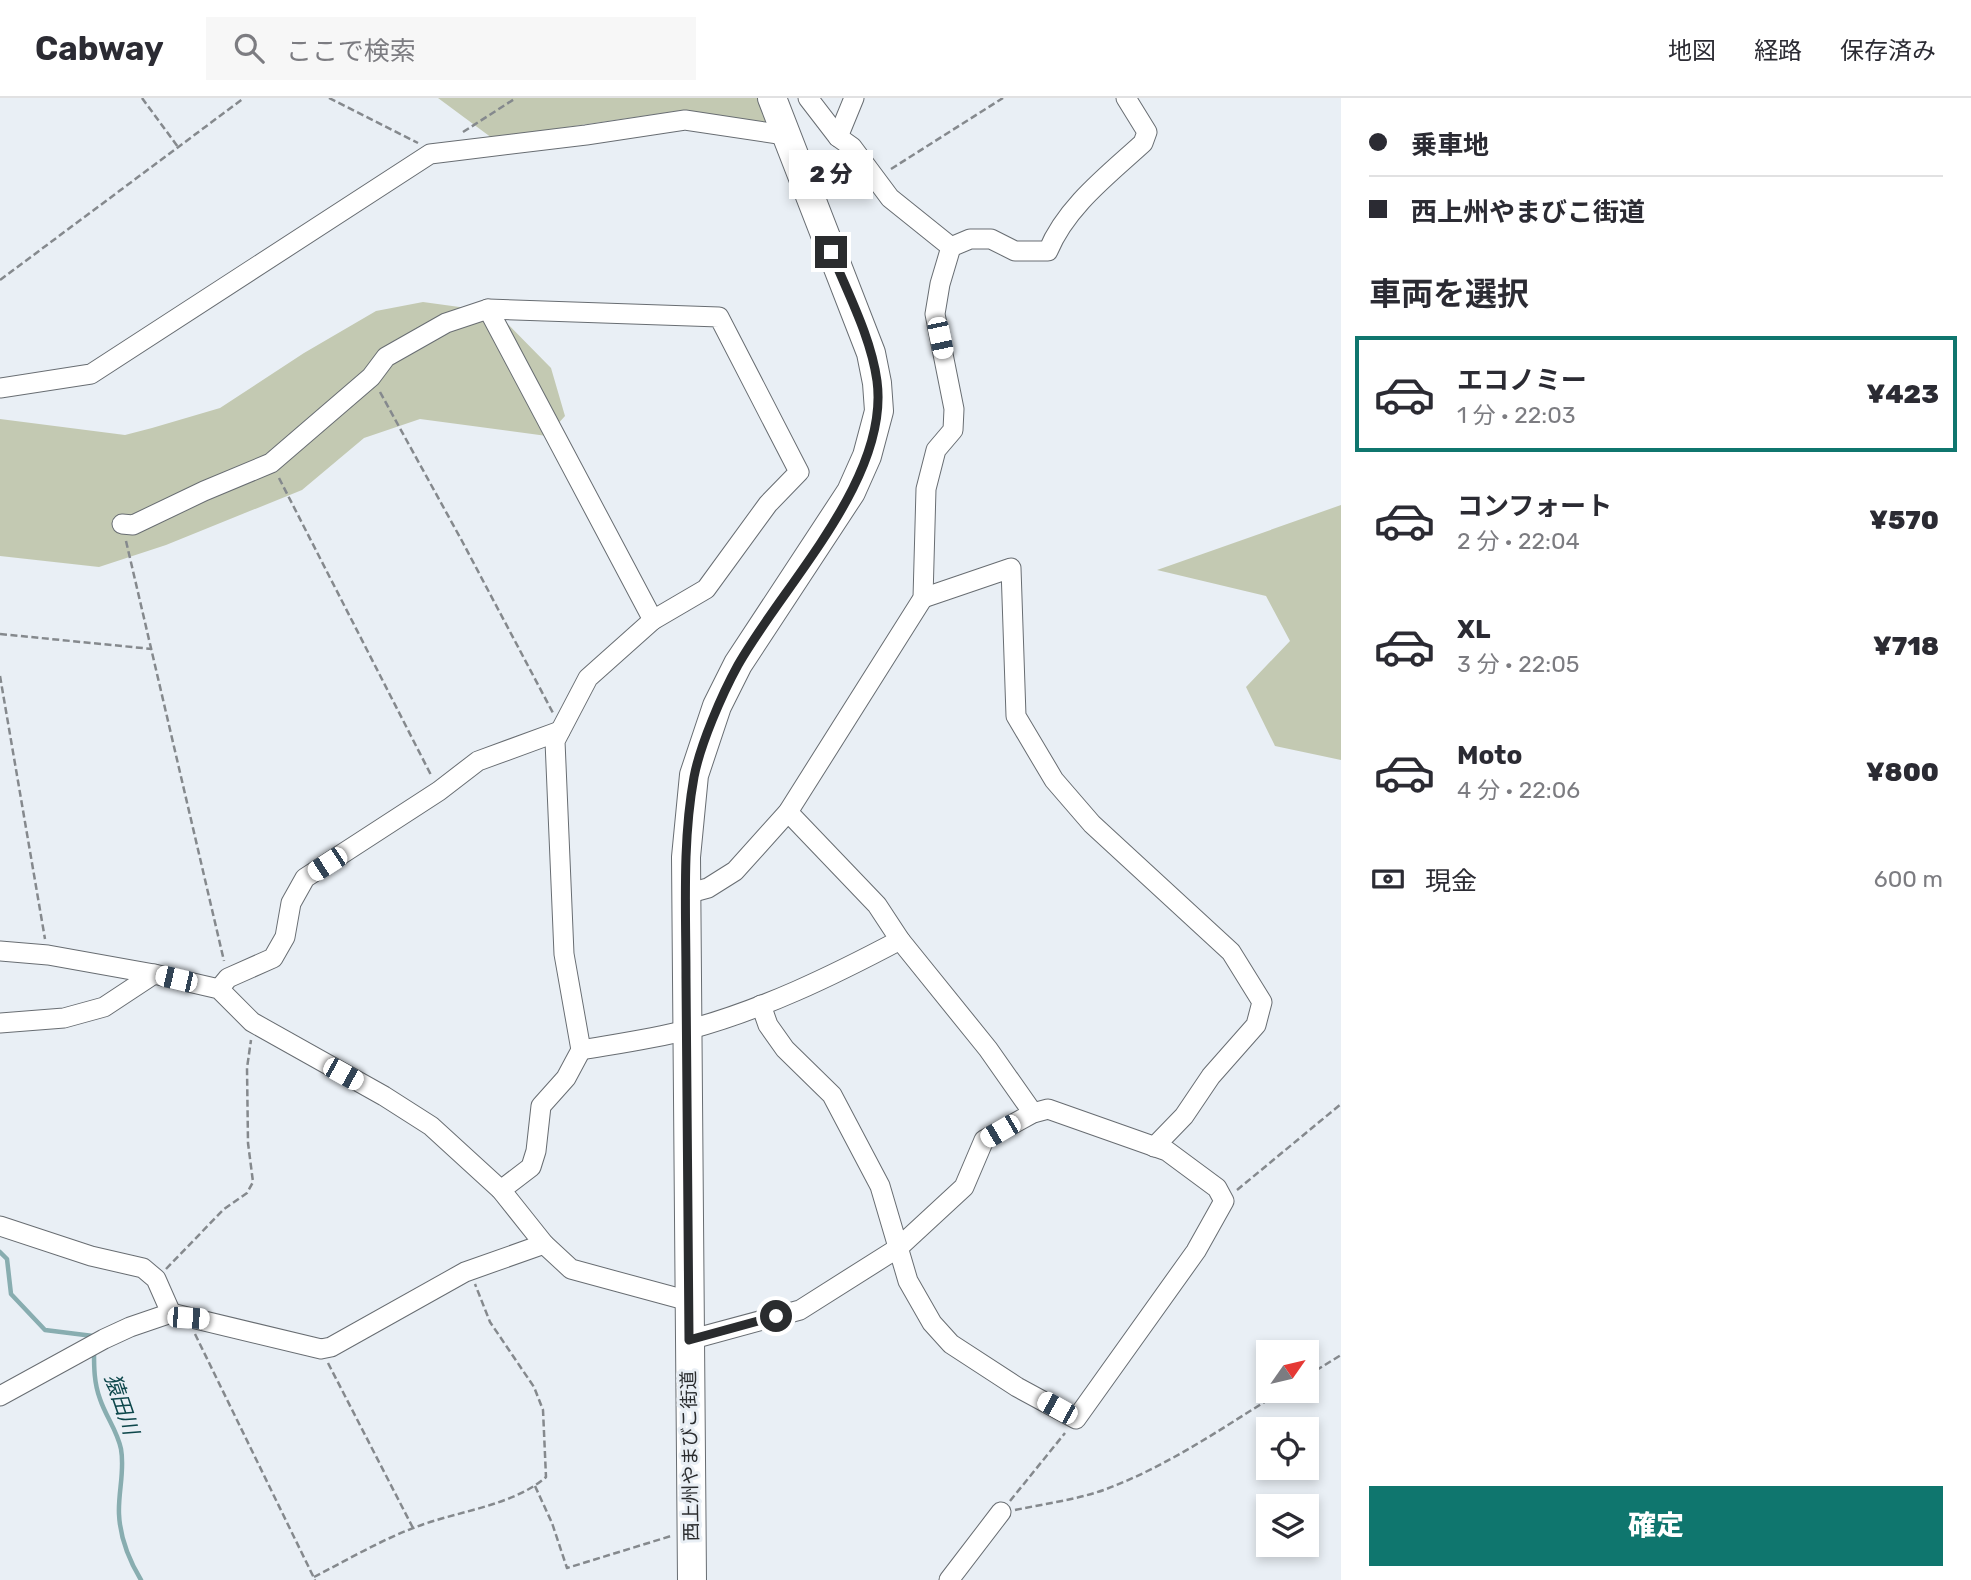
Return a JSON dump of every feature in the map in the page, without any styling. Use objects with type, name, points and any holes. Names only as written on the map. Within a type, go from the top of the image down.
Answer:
[{"type":"highway","name":"西上州やまびこ街道","points":[[692,1580],[686,857],[694,775],[718,706],[738,664],[852,492],[867,456],[878,411],[877,383],[871,353],[772,98]]},
{"type":"street","points":[[808,98],[838,137],[852,147],[890,198],[951,247]]},
{"type":"street","points":[[838,137],[854,98]]},
{"type":"street","points":[[951,247],[970,239],[991,239],[1015,251],[1048,251],[1056,233],[1078,204],[1143,143],[1147,131],[1126,98]]},
{"type":"street","points":[[0,388],[92,374],[430,153],[586,135],[685,120],[785,135]]},
{"type":"street","points":[[686,894],[708,888],[735,871],[788,812],[923,598],[926,489],[936,450],[953,430],[954,409],[935,314],[940,284],[951,247]]},
{"type":"street","points":[[488,309],[653,620]]},
{"type":"street","points":[[122,524],[132,525],[271,463],[372,377],[386,357],[446,323],[488,309],[719,317],[799,472],[768,504],[706,589],[653,620],[588,678],[555,741],[564,954],[580,1050],[566,1079],[541,1106],[536,1151],[531,1167],[501,1190]]},
{"type":"street","points":[[923,598],[1011,568],[1016,716],[1054,780],[1092,824],[1231,952],[1262,1002],[1256,1025],[1211,1076],[1184,1116],[1154,1147]]},
{"type":"street","points":[[0,951],[48,955],[223,984],[273,958],[285,937],[291,903],[305,878],[439,791],[478,761],[560,731]]},
{"type":"street","points":[[788,812],[877,905],[900,940],[988,1049],[1032,1112]]},
{"type":"street","points":[[580,1050],[686,1030],[761,1005],[831,977],[900,940]]},
{"type":"street","points":[[0,1023],[64,1018],[104,1007],[154,974]]},
{"type":"street","points":[[223,984],[252,1022],[384,1096],[430,1126],[501,1190],[544,1244],[571,1269],[689,1301]]},
{"type":"street","points":[[689,1340],[800,1310],[898,1248],[964,1187],[984,1140],[1032,1112],[1048,1110],[1167,1151],[1217,1188],[1224,1201],[1196,1251],[1076,1419],[1017,1387],[951,1344],[932,1323],[908,1281],[898,1248],[880,1186],[832,1095],[785,1049],[768,1025],[761,1005]]},
{"type":"street","points":[[0,1226],[91,1256],[143,1268],[156,1279],[179,1316]]},
{"type":"street","points":[[0,1395],[130,1327],[179,1316],[202,1319],[321,1349],[331,1347],[470,1271],[544,1244]]},
{"type":"street","points":[[949,1580],[1001,1512]]},
{"type":"path","points":[[142,98],[178,147]]},
{"type":"path","points":[[0,280],[244,98]]},
{"type":"path","points":[[329,98],[434,151],[430,153]]},
{"type":"path","points":[[457,136],[516,98]]},
{"type":"path","points":[[876,179],[1003,98]]},
{"type":"path","points":[[372,377],[542,690],[560,731]]},
{"type":"path","points":[[271,463],[439,791]]},
{"type":"path","points":[[122,524],[152,649],[223,984]]},
{"type":"path","points":[[0,634],[152,649]]},
{"type":"path","points":[[0,676],[48,955]]},
{"type":"path","points":[[156,1279],[224,1209],[247,1193],[253,1182],[248,1143],[247,1068],[252,1022]]},
{"type":"path","points":[[1224,1201],[1341,1104]]},
{"type":"path","points":[[179,1316],[314,1579],[413,1528],[455,1513],[473,1511],[535,1486],[546,1477],[543,1410],[534,1387],[490,1322],[470,1271]]},
{"type":"path","points":[[321,1349],[413,1528]]},
{"type":"path","points":[[1320,1368],[1341,1355]]},
{"type":"path","points":[[1001,1512],[1091,1494],[1114,1486],[1175,1458],[1261,1404]]},
{"type":"path","points":[[1001,1512],[1076,1419]]},
{"type":"path","points":[[535,1486],[552,1523],[567,1568],[691,1531]]},
{"type":"green space","points":[[438,98],[764,98],[774,124],[684,110],[492,138]]},
{"type":"green space","points":[[423,302],[496,312],[551,368],[565,416],[547,436],[420,419],[364,438],[302,490],[166,545],[99,567],[0,556],[0,419],[125,435],[152,428],[220,408],[304,353],[376,311]]},
{"type":"green space","points":[[1341,505],[1341,760],[1275,746],[1246,687],[1290,641],[1266,596],[1157,570]]},
{"type":"waterway","name":"猿田川","points":[[0,1252],[7,1259],[11,1294],[45,1330],[93,1336]]},
{"type":"waterway","name":"猿田川","points":[[94,1351],[98,1393],[121,1449],[121,1532],[129,1557],[141,1580]]},
{"type":"route","points":[[776,1316],[689,1340],[686,857],[694,775],[718,706],[738,664],[852,492],[867,456],[878,411],[877,383],[871,353],[831,252]]}]
